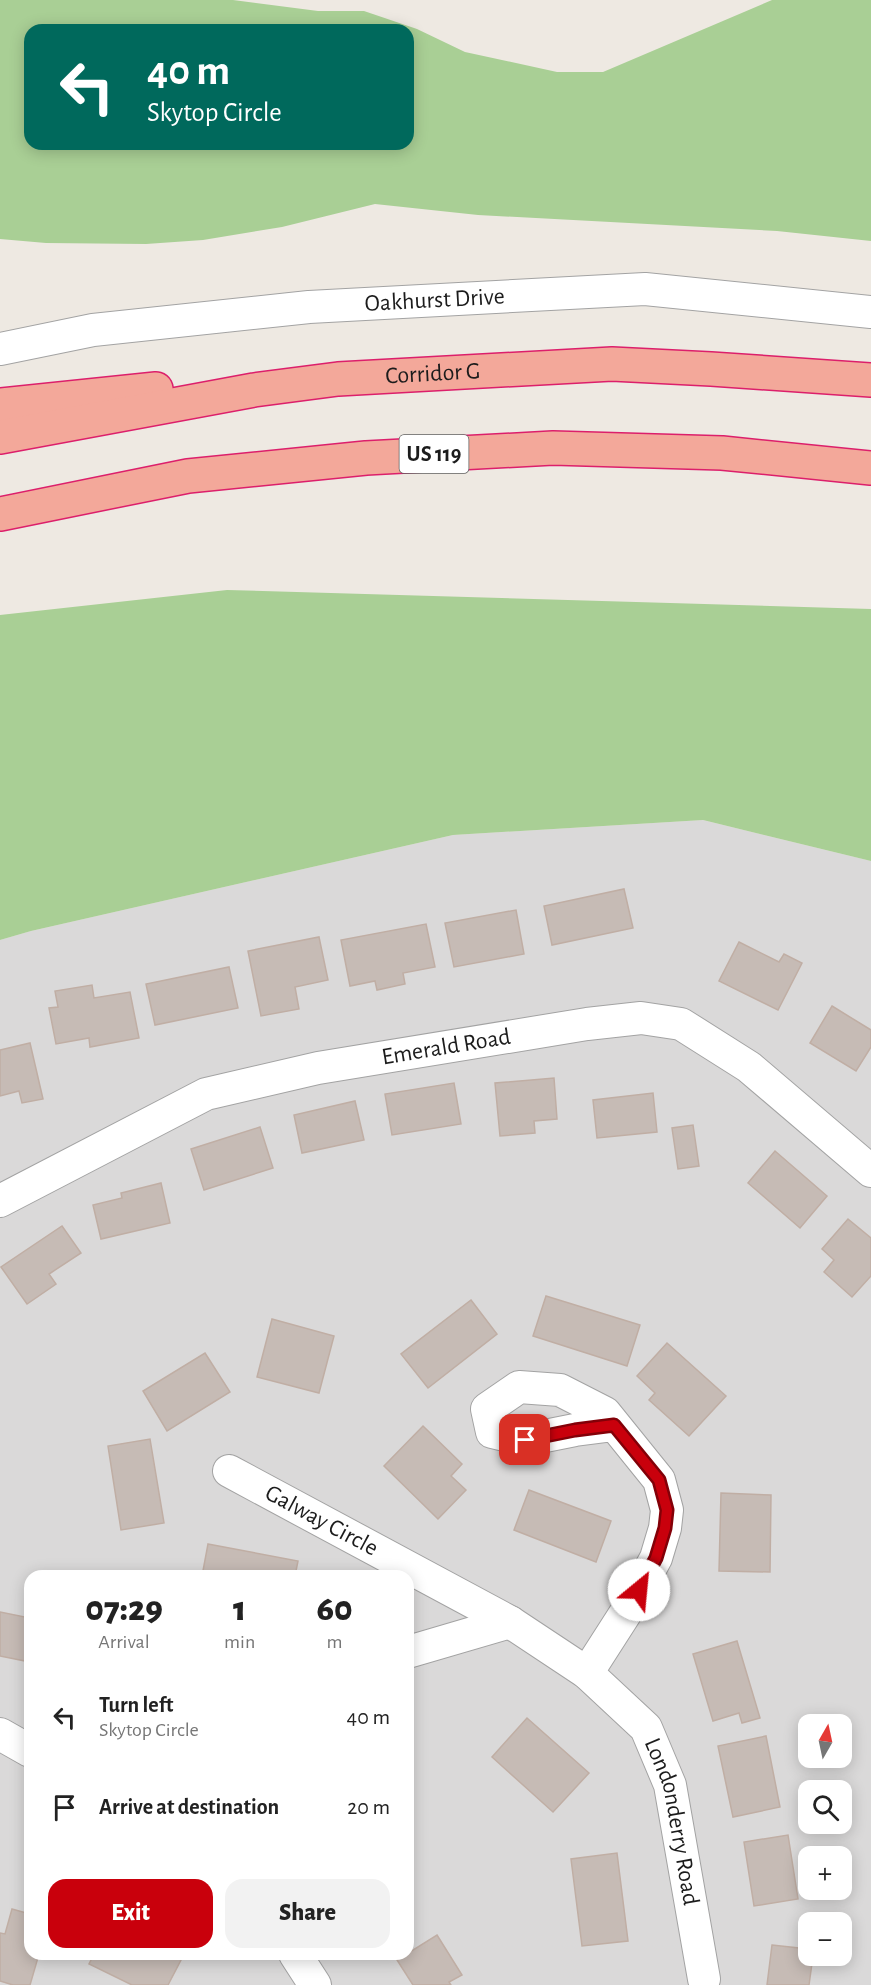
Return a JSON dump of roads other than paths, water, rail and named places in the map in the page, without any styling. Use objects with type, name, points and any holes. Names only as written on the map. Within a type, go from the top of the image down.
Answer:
[{"type":"highway","name":"Corridor G","points":[[0,437],[254,390],[338,379],[612,364],[871,380]]},
{"type":"highway","points":[[0,405],[150,389],[254,390]]},
{"type":"highway","name":"US 119","points":[[0,514],[188,476],[390,457],[554,448],[722,453],[871,468]]},
{"type":"street","name":"Oakhurst Drive","points":[[0,349],[93,330],[309,307],[645,289],[871,312]]},
{"type":"street","name":"Emerald Road","points":[[0,1201],[206,1094],[318,1068],[587,1024],[641,1018],[681,1024],[749,1067],[871,1171]]},
{"type":"street","points":[[587,1673],[630,1606],[656,1558],[665,1528],[667,1510],[659,1480],[614,1425]]},
{"type":"street","name":"Galway Circle","points":[[229,1471],[413,1570]]},
{"type":"street","name":"Galway Circle","points":[[414,1570],[510,1622]]},
{"type":"street","points":[[414,1651],[510,1622]]},
{"type":"street","name":"Londonderry Road","points":[[510,1622],[587,1673],[646,1728],[670,1785],[704,1979]]},
{"type":"street","points":[[299,1960],[315,1985]]}]
